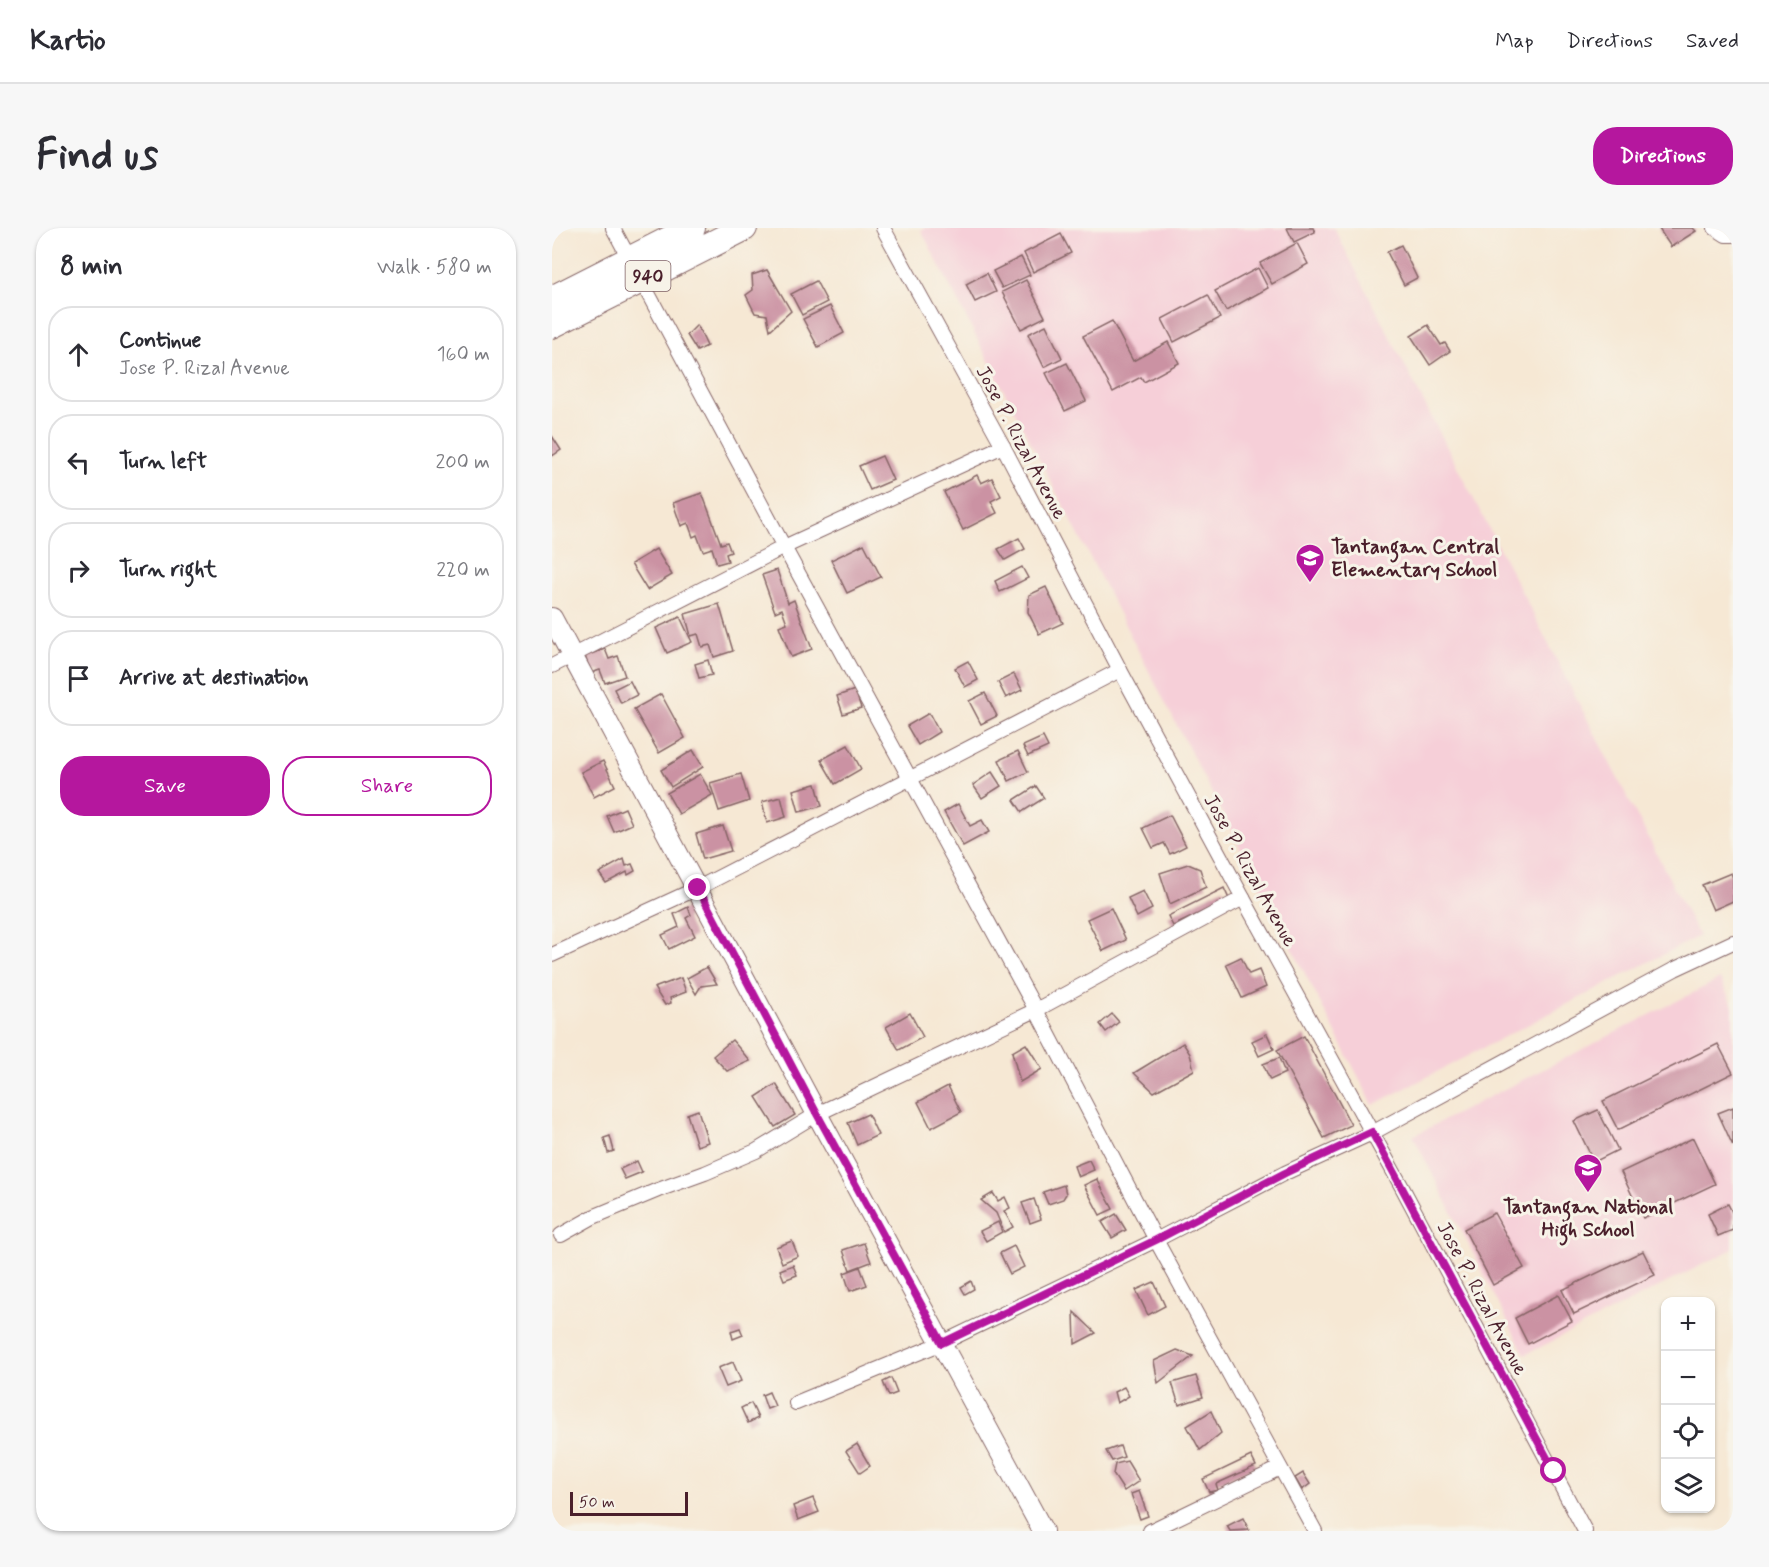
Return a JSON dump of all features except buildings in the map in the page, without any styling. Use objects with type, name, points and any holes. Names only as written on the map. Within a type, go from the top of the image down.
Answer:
[{"type":"highway","name":"940","points":[[552,325],[635,270],[692,228]]},
{"type":"highway","name":"940","points":[[552,299],[744,228]]},
{"type":"street","points":[[613,228],[784,548],[1036,1010],[1156,1240],[1315,1531]]},
{"type":"street","name":"Jose P. Rizal Avenue","points":[[883,228],[1585,1531]]},
{"type":"street","points":[[1715,228],[1726,236],[1733,235]]},
{"type":"street","points":[[552,666],[784,548],[1002,446]]},
{"type":"street","points":[[552,618],[1043,1531]]},
{"type":"street","points":[[552,955],[698,888],[1120,670]]},
{"type":"street","points":[[561,1235],[593,1217],[756,1151],[817,1114],[1036,1010],[1243,898]]},
{"type":"street","points":[[796,1403],[942,1343],[1156,1240],[1285,1173],[1372,1132],[1675,969],[1733,942]]},
{"type":"street","points":[[1150,1531],[1280,1468]]},
{"type":"shaded area","name":"Tantangan Central Elementary School","points":[[924,228],[1334,228],[1699,936],[1373,1105],[921,230]]},
{"type":"shaded area","name":"Tantangan National High School","points":[[1720,979],[1733,1006],[1733,1249],[1525,1355],[1413,1136]]},
{"type":"place","name":"Tantangan Central Elementary School","points":[[1310,584]]},
{"type":"place","name":"Tantangan National High School","points":[[1588,1194]]},
{"type":"route","points":[[698,888],[817,1114],[942,1343],[1156,1240],[1285,1173],[1372,1132],[1554,1471]]}]
